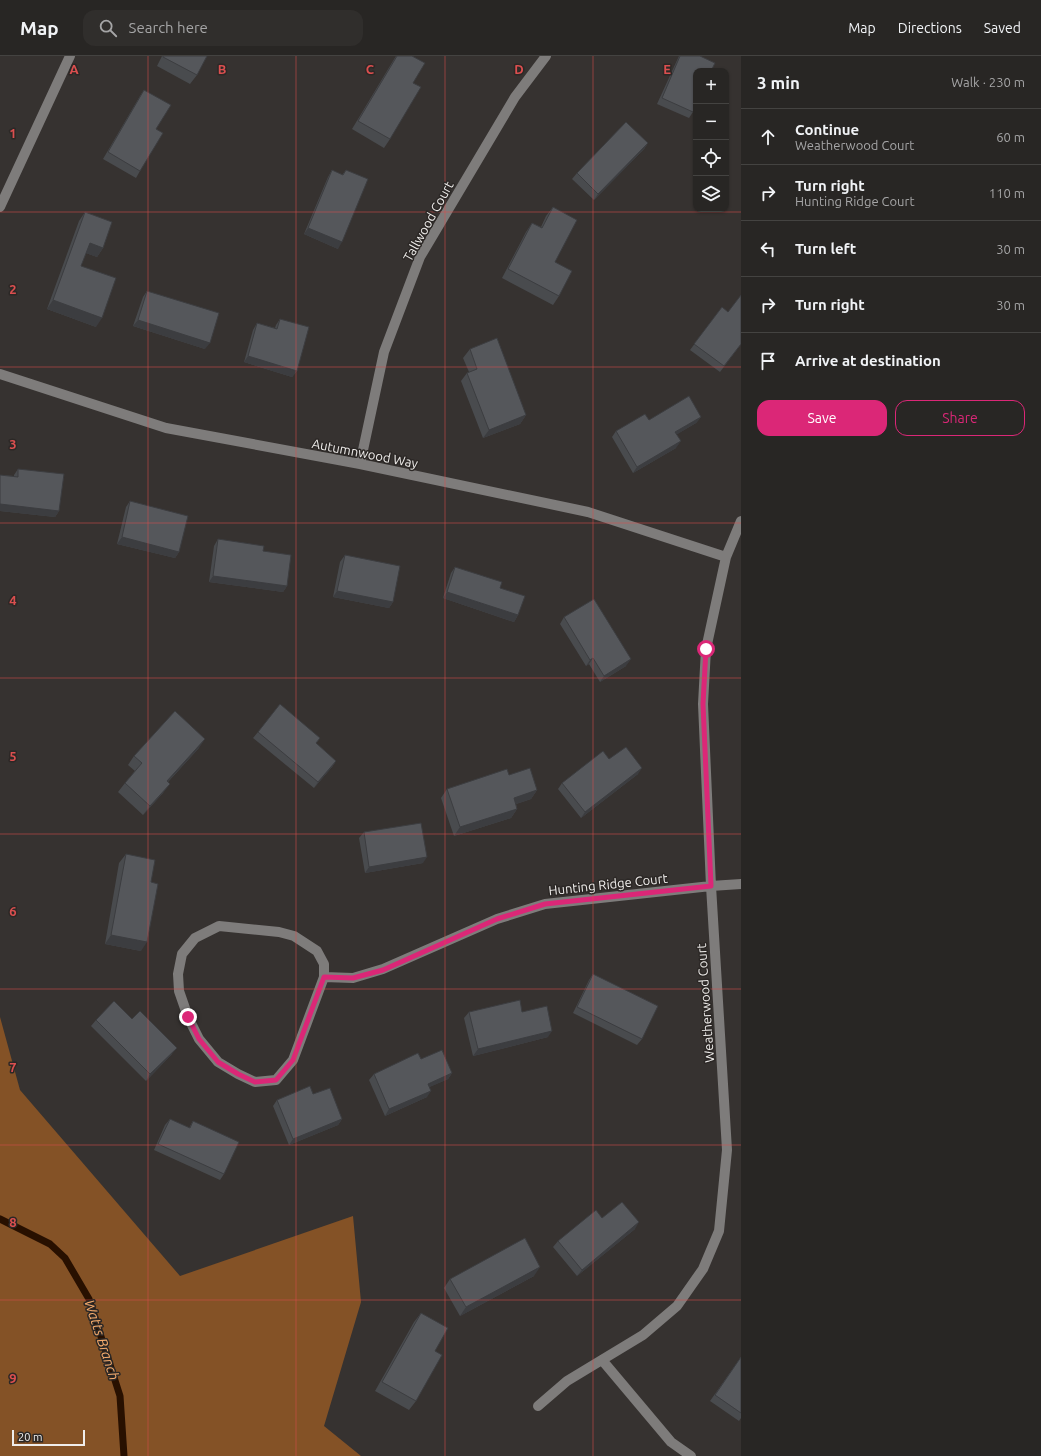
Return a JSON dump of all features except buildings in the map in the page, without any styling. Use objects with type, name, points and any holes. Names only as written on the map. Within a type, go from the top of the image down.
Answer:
[{"type":"street","points":[[0,207],[70,56]]},
{"type":"street","name":"Tallwood Court","points":[[360,464],[384,352],[420,257],[515,97],[546,56]]},
{"type":"street","name":"Autumnwood Way","points":[[0,374],[166,428],[360,464],[588,512],[726,557]]},
{"type":"street","name":"Weatherwood Court","points":[[538,1406],[566,1381],[643,1335],[677,1306],[703,1269],[719,1231],[727,1150],[711,886],[703,704],[706,649],[726,557],[741,521]]},
{"type":"street","name":"Hunting Ridge Court","points":[[324,977],[353,978],[383,970],[497,919],[545,904],[741,884]]},
{"type":"street","points":[[219,926],[279,932],[294,936],[318,951],[324,964],[324,977],[293,1060],[276,1080],[255,1082],[218,1062],[199,1039],[188,1017],[179,991],[178,974],[182,954],[195,938],[219,926]]},
{"type":"street","points":[[602,1360],[671,1442],[691,1456]]},
{"type":"shaded area","points":[[0,1017],[20,1090],[180,1276],[353,1216],[361,1302],[324,1426],[361,1456],[0,1456]]},
{"type":"waterway","name":"Watts Branch","points":[[0,1219],[50,1244],[65,1258],[89,1299],[120,1396],[124,1456]]},
{"type":"route","points":[[188,1017],[199,1039],[218,1062],[255,1082],[276,1080],[293,1060],[324,977],[353,978],[383,970],[497,919],[545,904],[711,886],[703,704],[706,649]]}]
